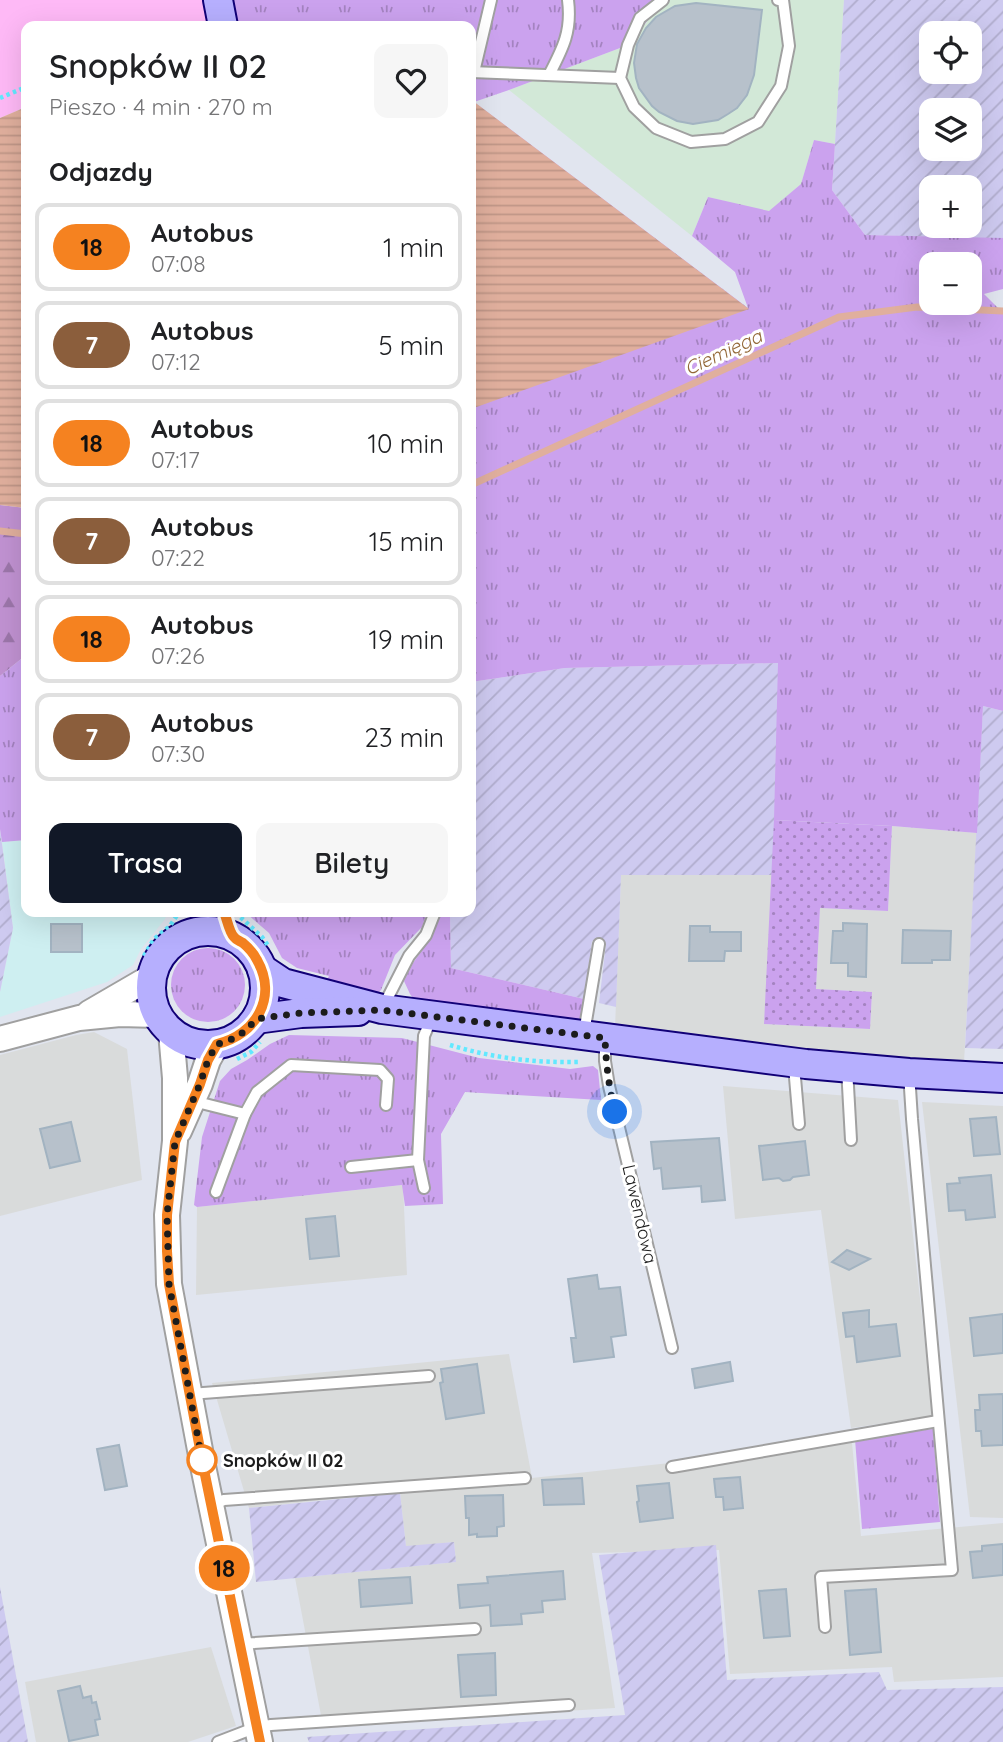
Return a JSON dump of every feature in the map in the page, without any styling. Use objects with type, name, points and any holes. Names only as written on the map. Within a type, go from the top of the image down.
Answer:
[{"type":"main road","points":[[218,0],[222,21]]},
{"type":"main road","points":[[187,924],[196,932],[220,932],[228,924],[262,969],[265,995],[262,1007],[249,1028],[239,1036],[217,1044],[193,1043],[182,1039],[164,1024],[152,1003],[151,977],[159,957],[187,924]]},
{"type":"main road","points":[[262,969],[283,983],[382,1010],[794,1063],[1003,1078]]},
{"type":"main road","points":[[256,1019],[301,1013],[382,1010]]},
{"type":"street","points":[[79,1018],[151,977]]},
{"type":"street","points":[[0,1039],[79,1018],[120,1014],[164,1024],[175,1078],[175,1142],[167,1215],[169,1284],[258,1735]]},
{"type":"street","points":[[175,1142],[217,1044]]},
{"type":"lane","points":[[476,57],[491,0]]},
{"type":"lane","points":[[549,75],[566,40],[570,17],[568,0]]},
{"type":"lane","points":[[663,0],[640,18],[628,45],[620,78],[634,107],[656,128],[691,142],[725,139],[758,122],[781,86],[789,46],[783,1],[779,0]]},
{"type":"lane","points":[[476,72],[620,78]]},
{"type":"lane","points":[[382,1010],[409,956],[426,935],[433,917]]},
{"type":"lane","name":"Lawendowa","points":[[599,944],[595,1037],[606,1061],[609,1086],[671,1348]]},
{"type":"lane","points":[[424,1188],[418,1160],[424,1037],[432,1017]]},
{"type":"lane","points":[[794,1063],[799,1124]]},
{"type":"lane","points":[[216,1192],[245,1114],[257,1092],[291,1065],[380,1070],[388,1079],[386,1105]]},
{"type":"lane","points":[[847,1068],[851,1140]]},
{"type":"lane","points":[[825,1627],[821,1577],[952,1570],[909,1073]]},
{"type":"lane","points":[[192,1101],[245,1114]]},
{"type":"lane","points":[[351,1167],[418,1160]]},
{"type":"lane","points":[[190,1394],[429,1376]]},
{"type":"lane","points":[[672,1467],[939,1421]]},
{"type":"lane","points":[[211,1505],[224,1500],[525,1478]]},
{"type":"lane","points":[[240,1644],[475,1629]]},
{"type":"lane","points":[[218,1742],[258,1735],[569,1705]]},
{"type":"path","points":[[0,98],[21,89]]},
{"type":"shaded area","points":[[0,0],[204,0],[206,21],[21,21],[21,109],[0,118]]},
{"type":"shaded area","points":[[664,0],[844,0],[835,144],[814,140],[801,184],[769,212],[708,197],[692,236],[509,90],[628,45]]},
{"type":"shaded area","points":[[844,0],[1003,0],[1003,239],[968,238],[982,238],[982,175],[919,175],[919,237],[865,235],[832,190]]},
{"type":"shaded area","points":[[476,103],[749,309],[476,407]]},
{"type":"shaded area","points":[[21,109],[21,507],[0,505],[0,118]]},
{"type":"shaded area","points":[[779,663],[775,875],[621,875],[616,1007],[599,1003],[606,944],[592,941],[584,999],[451,968],[450,917],[476,917],[476,681],[565,668]]},
{"type":"shaded area","points":[[983,706],[1003,711],[1003,1049],[965,1048]]},
{"type":"shaded area","points":[[892,826],[977,833],[964,1062],[857,1056],[615,1028],[621,875],[775,875],[764,1024],[870,1029],[872,992],[816,989],[820,908],[888,911]]},
{"type":"shaded area","points":[[0,829],[13,928],[0,992]]},
{"type":"shaded area","points":[[21,840],[21,917],[166,917],[165,919],[141,949],[133,965],[107,982],[0,1017],[0,992],[13,928],[2,842]]},
{"type":"shaded area","points":[[94,1032],[127,1049],[142,1180],[0,1216],[0,1055]]},
{"type":"shaded area","points":[[723,1086],[898,1100],[933,1416],[851,1428],[821,1210],[735,1219]]},
{"type":"shaded area","points":[[922,1102],[1003,1106],[1003,1518],[970,1517]]},
{"type":"shaded area","points":[[403,1185],[407,1275],[196,1295],[197,1207]]},
{"type":"shaded area","points":[[509,1354],[532,1478],[852,1443],[861,1536],[1003,1523],[1003,1677],[894,1682],[892,1667],[730,1674],[719,1550],[592,1553],[615,1708],[323,1726],[295,1578],[456,1562],[454,1542],[406,1547],[400,1492],[249,1508],[212,1383]]},
{"type":"shaded area","points":[[400,1493],[406,1546],[454,1542],[456,1562],[256,1582],[249,1508]]},
{"type":"shaded area","points":[[716,1545],[727,1680],[879,1672],[887,1690],[1003,1687],[1003,1742],[309,1742],[307,1737],[625,1715],[599,1555]]},
{"type":"shaded area","points":[[0,1587],[28,1742],[0,1742]]},
{"type":"shaded area","points":[[211,1647],[236,1726],[188,1742],[36,1742],[25,1682]]},
{"type":"green space","points":[[204,0],[664,0],[628,45],[476,101],[476,21],[206,21]]},
{"type":"green space","points":[[476,104],[748,308],[735,272],[692,236],[708,197],[769,211],[801,184],[814,140],[835,144],[832,190],[865,235],[1003,238],[1003,289],[984,294],[1003,313],[1003,711],[983,706],[977,833],[774,820],[778,663],[565,668],[476,681]]},
{"type":"green space","points":[[0,505],[21,507],[21,659],[0,676]]},
{"type":"green space","points":[[21,659],[21,840],[2,842],[0,829],[0,676]]},
{"type":"green space","points":[[774,820],[892,826],[888,911],[820,908],[816,989],[872,992],[870,1029],[764,1024]]},
{"type":"green space","points":[[251,917],[425,917],[422,927],[395,955],[381,990],[374,997],[323,986],[329,976],[297,968],[282,958],[269,933]]},
{"type":"green space","points":[[438,917],[450,917],[451,968],[584,999],[581,1018],[570,1023],[420,1008],[404,981],[432,936]]},
{"type":"green space","points":[[208,948],[222,951],[234,959],[242,971],[245,985],[242,999],[234,1011],[222,1019],[208,1022],[194,1019],[182,1011],[174,999],[171,985],[174,971],[182,959],[194,951]]},
{"type":"green space","points":[[289,1035],[402,1038],[479,1058],[570,1069],[593,1066],[598,1070],[601,1100],[465,1092],[441,1134],[443,1204],[405,1206],[402,1185],[197,1207],[194,1205],[202,1137],[220,1081],[231,1069]]},
{"type":"green space","points":[[933,1429],[940,1522],[862,1529],[855,1439]]},
{"type":"building","points":[[696,3],[762,10],[754,75],[747,95],[737,108],[718,120],[693,124],[677,121],[652,106],[639,88],[634,63],[637,44],[656,17],[675,6]]},
{"type":"building","points":[[843,923],[867,924],[866,977],[848,976],[848,963],[831,963],[833,931],[843,931]]},
{"type":"building","points":[[51,924],[82,924],[82,952],[51,952]]},
{"type":"building","points":[[690,926],[710,926],[710,932],[741,932],[741,951],[725,951],[724,961],[689,961]]},
{"type":"building","points":[[903,930],[951,931],[950,960],[902,963]]},
{"type":"building","points":[[996,1117],[1000,1154],[974,1156],[970,1119]]},
{"type":"building","points":[[71,1122],[80,1161],[50,1168],[40,1129]]},
{"type":"building","points":[[719,1138],[725,1200],[702,1202],[701,1186],[663,1189],[661,1168],[654,1169],[651,1142]]},
{"type":"building","points":[[805,1141],[809,1175],[783,1181],[779,1178],[763,1180],[759,1146]]},
{"type":"building","points":[[991,1175],[995,1217],[966,1220],[965,1210],[949,1211],[947,1184],[960,1183],[959,1178]]},
{"type":"building","points":[[335,1216],[339,1256],[310,1259],[306,1219]]},
{"type":"building","points":[[847,1250],[870,1259],[849,1270],[832,1262]]},
{"type":"building","points":[[597,1275],[599,1289],[620,1287],[626,1335],[611,1337],[614,1357],[574,1362],[571,1338],[576,1338],[568,1279]]},
{"type":"building","points":[[869,1310],[869,1327],[896,1324],[900,1356],[857,1362],[854,1336],[846,1337],[843,1313]]},
{"type":"building","points":[[1003,1314],[1003,1353],[974,1356],[970,1318]]},
{"type":"building","points":[[730,1362],[733,1381],[695,1388],[692,1369]]},
{"type":"building","points":[[477,1364],[484,1413],[446,1419],[440,1383],[443,1382],[441,1369]]},
{"type":"building","points":[[1003,1394],[1003,1445],[982,1446],[981,1431],[976,1431],[975,1410],[980,1410],[979,1395]]},
{"type":"building","points":[[119,1445],[127,1486],[105,1490],[97,1449]]},
{"type":"building","points":[[740,1477],[743,1508],[724,1510],[723,1497],[716,1497],[714,1479]]},
{"type":"building","points":[[582,1478],[584,1504],[544,1505],[542,1480]]},
{"type":"building","points":[[669,1483],[673,1518],[640,1522],[637,1486]]},
{"type":"building","points":[[503,1495],[504,1526],[497,1527],[497,1536],[469,1535],[465,1496]]},
{"type":"building","points":[[1003,1544],[1003,1575],[973,1578],[970,1552],[982,1551],[982,1546]]},
{"type":"building","points":[[563,1571],[565,1599],[542,1601],[543,1612],[521,1614],[522,1624],[491,1626],[490,1605],[460,1608],[458,1585],[488,1583],[487,1577]]},
{"type":"building","points":[[410,1577],[412,1603],[361,1607],[359,1580]]},
{"type":"building","points":[[786,1589],[790,1636],[764,1638],[759,1591]]},
{"type":"building","points":[[876,1589],[881,1652],[850,1655],[845,1591]]},
{"type":"building","points":[[495,1653],[496,1695],[461,1697],[458,1655]]},
{"type":"building","points":[[80,1686],[83,1698],[91,1696],[92,1703],[96,1702],[100,1719],[95,1720],[98,1735],[69,1741],[58,1691]]},
{"type":"waterway","name":"Ciemięga","points":[[476,483],[839,317],[917,307],[1003,311]]},
{"type":"waterway","name":"Ciemięga","points":[[0,531],[21,533]]},
{"type":"bus line","name":"18","points":[[226,917],[232,936],[245,944],[262,969],[265,995],[262,1007],[249,1028],[239,1036],[217,1044],[175,1142],[167,1215],[167,1251],[169,1284],[203,1465],[260,1742]]},
{"type":"place","name":"Snopków II 02","points":[[202,1460]]},
{"type":"route","points":[[202,1460],[203,1465],[169,1284],[167,1215],[175,1142],[217,1044],[239,1036],[256,1019],[301,1013],[382,1010],[605,1038],[609,1086],[615,1112]]}]
